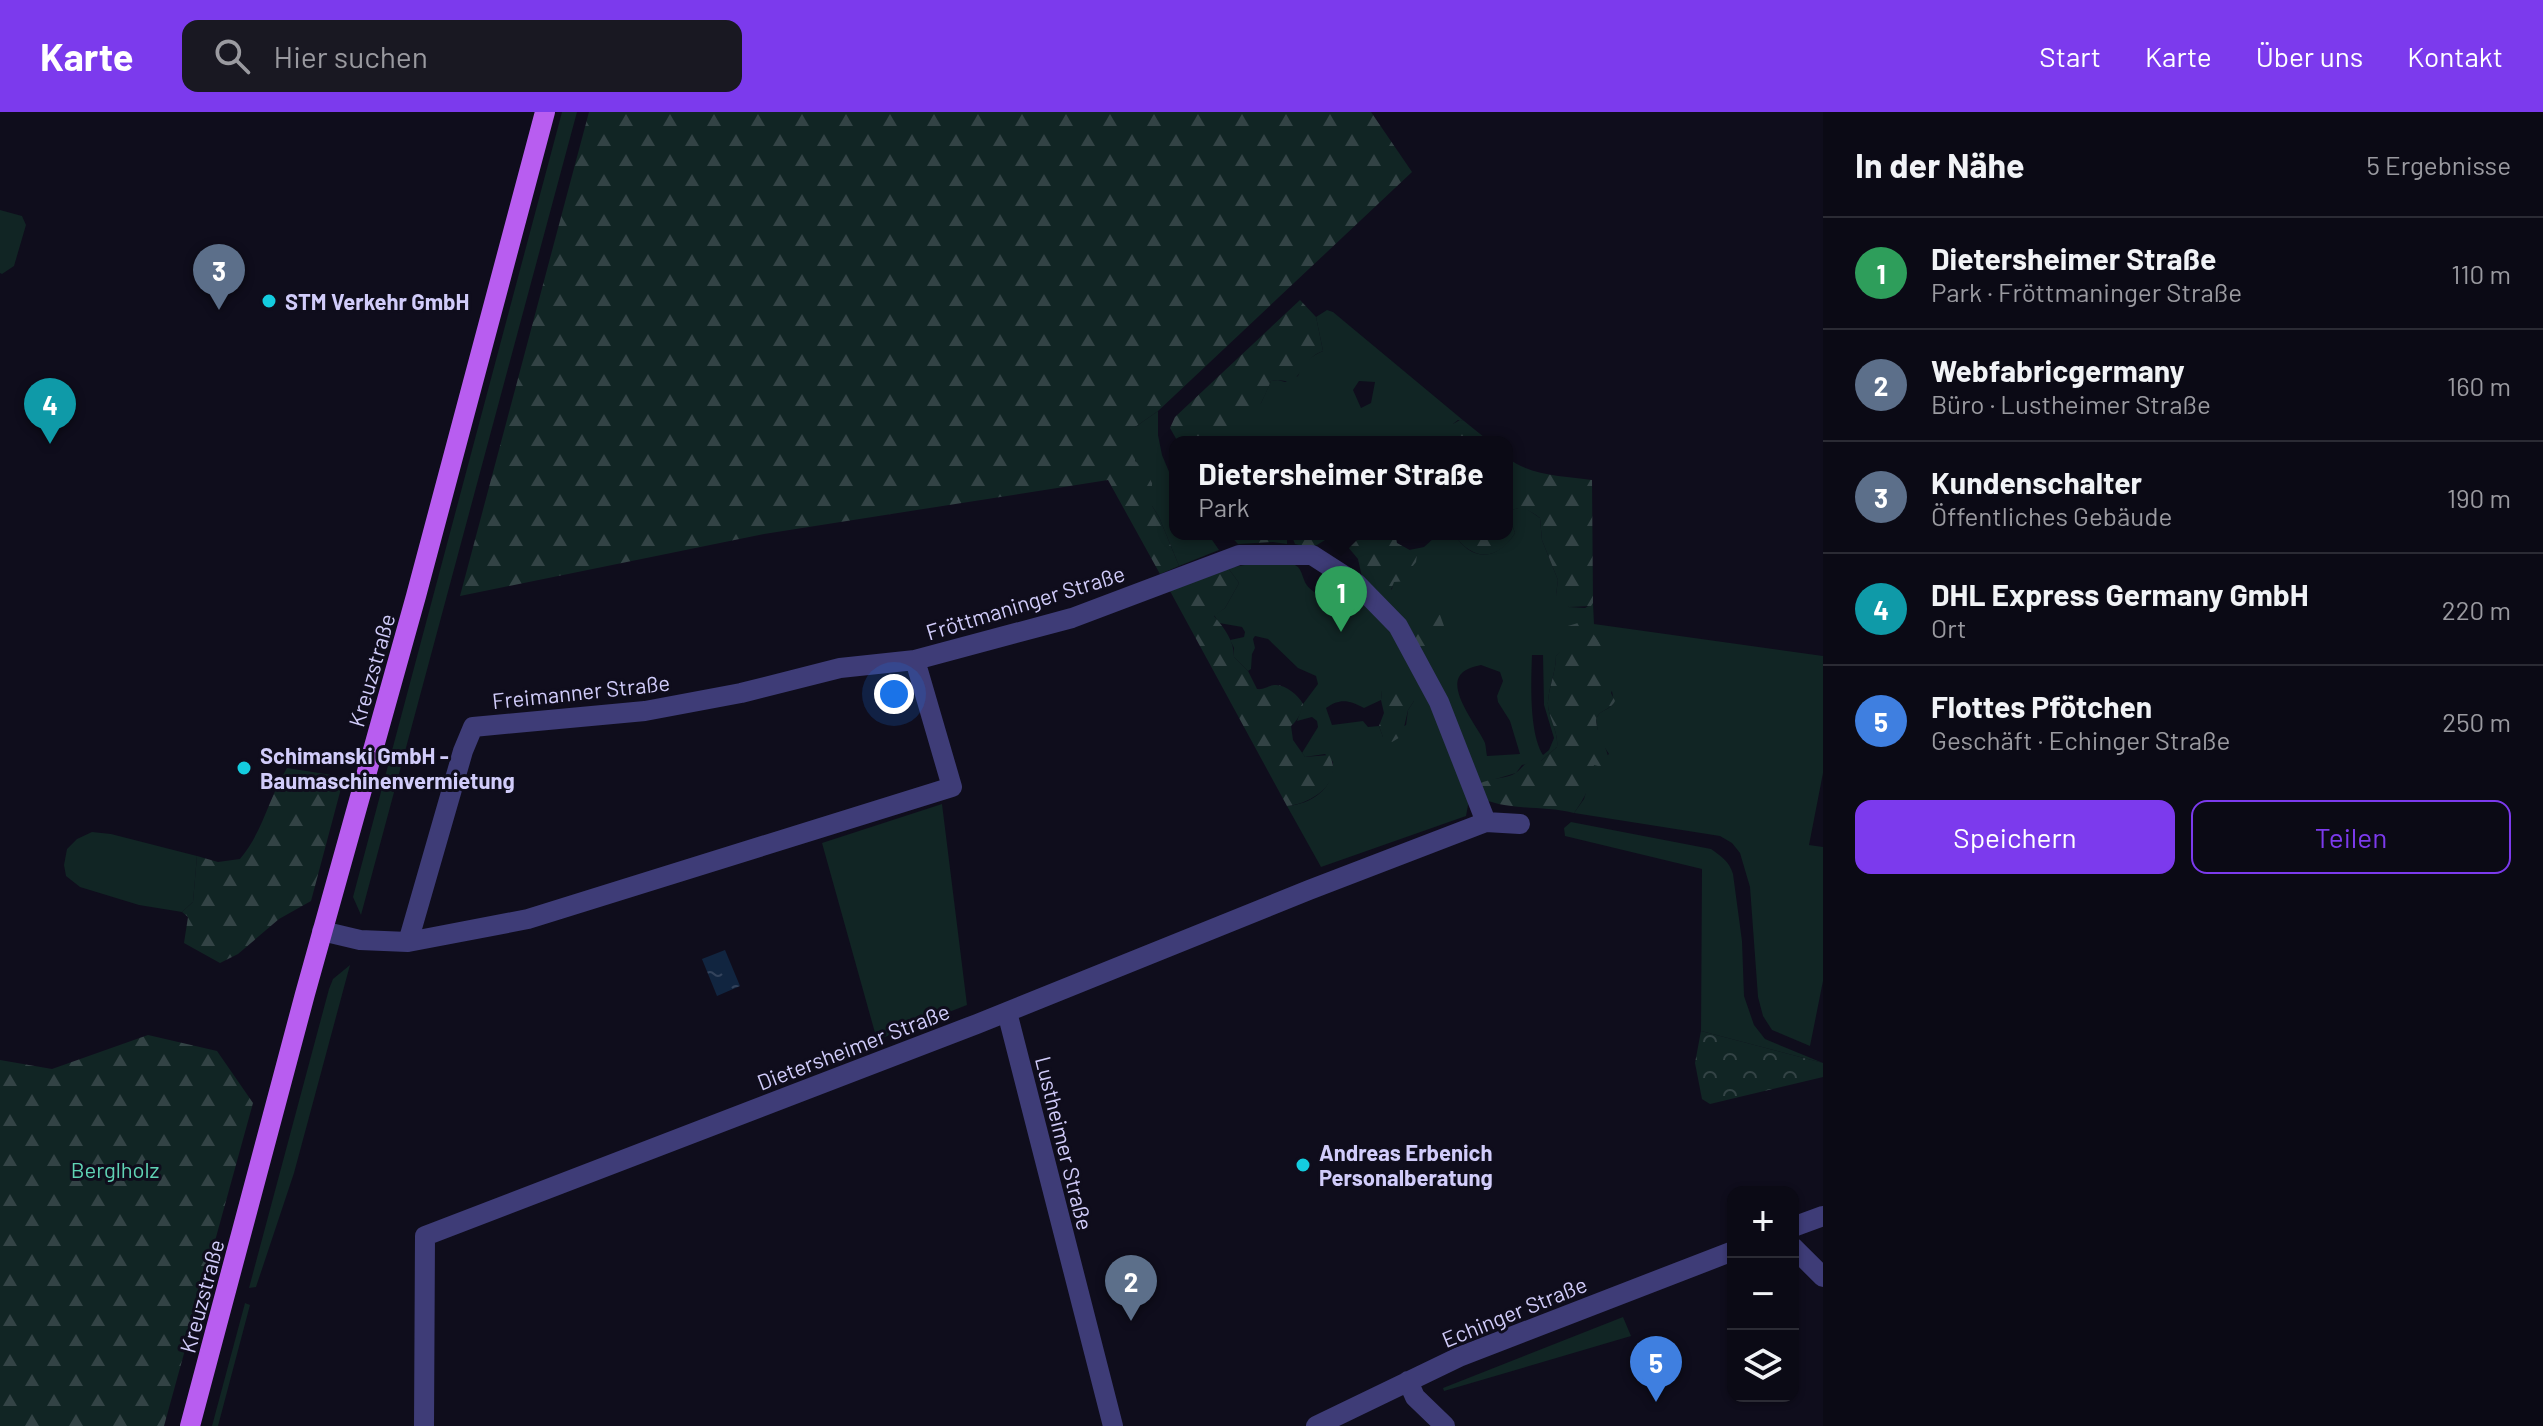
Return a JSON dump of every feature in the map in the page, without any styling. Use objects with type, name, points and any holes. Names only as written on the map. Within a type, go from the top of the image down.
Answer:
[{"type":"main road","name":"Kreuzstraße","points":[[190,1426],[545,112]]},
{"type":"street","name":"Fröttmaninger Straße","points":[[322,931],[360,940],[408,942],[528,919],[952,787],[915,660],[1072,618],[1239,555],[1312,555],[1357,584],[1398,626],[1439,702],[1486,822]]},
{"type":"street","name":"Freimanner Straße","points":[[408,942],[463,751],[473,727],[645,711],[741,693],[840,668],[915,660]]},
{"type":"street","name":"Dietersheimer Straße","points":[[424,1426],[425,1236],[1007,1012],[1486,822],[1520,824]]},
{"type":"street","name":"Lustheimer Straße","points":[[1007,1012],[1113,1426]]},
{"type":"street","points":[[1799,1225],[1823,1216]]},
{"type":"street","name":"Echinger Straße","points":[[1316,1426],[1459,1357],[1727,1253]]},
{"type":"street","points":[[1799,1253],[1823,1277]]},
{"type":"street","points":[[1408,1381],[1415,1397],[1445,1426]]},
{"type":"green space","points":[[562,112],[577,112],[361,915],[353,897]]},
{"type":"green space","points":[[589,112],[1371,112],[1412,172],[1158,411],[1135,427],[1135,461],[1145,469],[1152,483],[1152,506],[1179,566],[1160,574],[1108,480],[764,534],[460,596]]},
{"type":"green space","points":[[0,210],[22,216],[26,225],[14,266],[2,274],[0,273]]},
{"type":"green space","points":[[1300,300],[1316,317],[1323,351],[1309,360],[1292,382],[1271,381],[1253,417],[1236,436],[1175,436],[1170,428],[1175,417]]},
{"type":"green space","points":[[1327,310],[1464,421],[1458,420],[1453,424],[1453,436],[1229,436],[1261,403],[1271,381],[1285,382],[1298,376],[1308,360],[1323,351],[1316,317]],"holes":[[[1359,381],[1375,382],[1371,403],[1361,408],[1353,390]]]},
{"type":"green space","points":[[1158,411],[1158,435],[1169,472],[1169,540],[1212,540],[1219,550],[1179,566],[1152,506],[1152,483],[1135,461],[1135,427]]},
{"type":"green space","points":[[1464,421],[1483,436],[1451,436],[1453,424]]},
{"type":"green space","points":[[1513,461],[1536,472],[1592,480],[1591,606],[1569,607],[1558,601],[1558,580],[1542,540],[1540,518],[1519,508],[1513,509]]},
{"type":"green space","points":[[1524,507],[1540,518],[1542,540],[1558,580],[1556,595],[1569,607],[1585,608],[1593,603],[1594,624],[1823,656],[1823,773],[1809,845],[1823,847],[1823,981],[1810,1046],[1772,1030],[1763,1016],[1758,997],[1750,887],[1740,853],[1732,843],[1720,836],[1574,813],[1584,799],[1594,764],[1609,754],[1599,739],[1596,720],[1614,702],[1609,675],[1561,628],[1561,652],[1556,656],[1548,702],[1557,747],[1541,761],[1522,765],[1516,773],[1479,784],[1379,596],[1392,589],[1393,582],[1401,580],[1412,567],[1417,555],[1409,550],[1424,547],[1432,540],[1459,540],[1476,553],[1493,553],[1513,540],[1513,509]],"holes":[[[1532,655],[1543,655],[1544,705],[1554,738],[1543,755],[1535,734],[1531,693]],[[1481,665],[1500,672],[1503,681],[1498,702],[1510,721],[1520,754],[1487,756],[1485,743],[1462,702],[1457,684],[1466,670]]]},
{"type":"green space","points":[[1234,540],[1287,540],[1287,544],[1238,544]]},
{"type":"green space","points":[[1293,540],[1325,540],[1312,548],[1295,544]]},
{"type":"green space","points":[[1325,540],[1396,540],[1417,554],[1412,567],[1413,575],[1409,581],[1394,582],[1388,597],[1379,596],[1362,577],[1358,559],[1343,541]]},
{"type":"green space","points":[[1459,540],[1510,540],[1493,553],[1484,554],[1476,553]]},
{"type":"green space","points":[[1266,561],[1295,565],[1311,590],[1328,595],[1353,589],[1392,629],[1432,701],[1469,800],[1466,816],[1321,867],[1287,806],[1305,802],[1320,793],[1332,772],[1333,762],[1325,754],[1305,757],[1302,753],[1318,727],[1312,717],[1297,721],[1303,704],[1318,684],[1316,676],[1298,668],[1268,639],[1255,636],[1253,639],[1255,648],[1248,671],[1234,657],[1230,640],[1244,637],[1245,632],[1242,627],[1219,623],[1214,615],[1225,608],[1239,583],[1228,568]],"holes":[[[1382,691],[1414,701],[1408,710],[1406,725],[1383,737],[1379,726],[1368,727],[1363,721],[1332,725],[1326,708],[1345,701],[1364,708],[1381,700]]]},
{"type":"green space","points":[[1228,568],[1239,583],[1225,608],[1214,616],[1230,640],[1234,657],[1248,671],[1257,689],[1280,685],[1298,697],[1303,704],[1291,726],[1293,740],[1305,757],[1329,755],[1333,765],[1333,774],[1323,790],[1306,801],[1287,806],[1170,591]]},
{"type":"green space","points":[[1423,608],[1440,615],[1444,626],[1436,645],[1429,650],[1418,647],[1409,628],[1412,616]]},
{"type":"green space","points":[[1578,623],[1595,636],[1615,683],[1611,693],[1615,701],[1596,720],[1609,764],[1602,767],[1594,765],[1587,790],[1574,813],[1505,805],[1483,799],[1479,784],[1512,775],[1526,764],[1541,761],[1557,747],[1548,707],[1549,696],[1556,656],[1561,651],[1561,628]]},
{"type":"green space","points":[[1388,669],[1399,669],[1407,678],[1414,701],[1408,710],[1402,736],[1392,742],[1383,737],[1379,726],[1384,713],[1381,700],[1384,674]]},
{"type":"green space","points":[[287,768],[344,777],[311,901],[279,919],[238,954],[220,963],[184,943],[188,917],[182,912],[193,902],[197,856],[218,862],[240,859],[255,837]]},
{"type":"green space","points":[[942,804],[967,1005],[877,1040],[822,843]]},
{"type":"green space","points":[[1571,822],[1711,849],[1725,860],[1733,874],[1742,941],[1744,996],[1754,1025],[1765,1039],[1823,1063],[1701,1031],[1702,869],[1565,836],[1564,828]]},
{"type":"green space","points":[[92,832],[197,856],[193,902],[182,912],[139,905],[80,887],[66,876],[64,865],[67,849],[77,839]]},
{"type":"green space","points":[[350,965],[294,1173],[256,1287],[249,1288],[329,989],[333,979]]},
{"type":"green space","points":[[1701,1031],[1823,1063],[1823,1077],[1710,1104],[1702,1099],[1695,1063]]},
{"type":"green space","name":"Berglholz","points":[[148,1035],[217,1051],[253,1103],[164,1426],[0,1426],[0,1060],[52,1069]]},
{"type":"green space","points":[[245,1303],[250,1305],[218,1426],[212,1426]]},
{"type":"green space","points":[[1623,1317],[1631,1336],[1444,1391],[1443,1388]]},
{"type":"water","points":[[725,950],[740,986],[717,996],[702,959]]},
{"type":"place","name":"STM Verkehr GmbH","points":[[269,301]]},
{"type":"place","name":"Kundenschalter","points":[[219,310]]},
{"type":"place","name":"DHL Express Germany GmbH","points":[[50,444]]},
{"type":"place","name":"Dietersheimer Straße","points":[[1341,632]]},
{"type":"place","name":"Schimanski GmbH - Baumaschinenvermietung","points":[[244,768]]},
{"type":"place","name":"Andreas Erbenich Personalberatung","points":[[1303,1165]]},
{"type":"place","name":"Webfabricgermany","points":[[1131,1321]]},
{"type":"place","name":"Flottes Pfötchen","points":[[1656,1402]]}]
